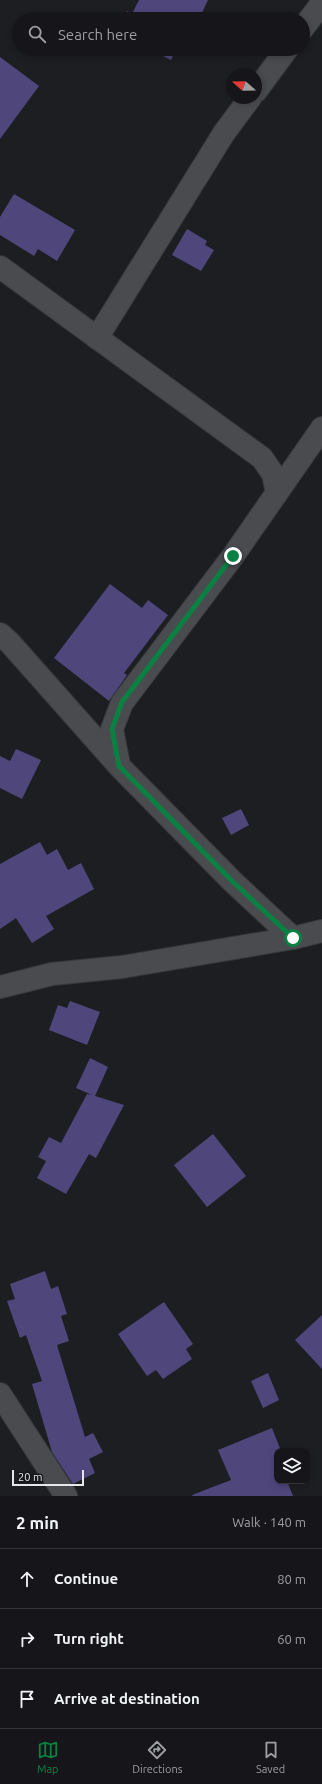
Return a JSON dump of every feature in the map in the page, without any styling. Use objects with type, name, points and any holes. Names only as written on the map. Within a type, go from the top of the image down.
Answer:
[{"type":"street","points":[[310,19],[322,3]]},
{"type":"street","points":[[262,82],[282,56]]},
{"type":"street","points":[[97,338],[224,133],[246,104]]},
{"type":"street","points":[[0,267],[262,458],[273,474],[277,493]]},
{"type":"street","points":[[119,766],[112,729],[122,702],[233,556],[322,428]]},
{"type":"street","points":[[262,458],[299,462]]},
{"type":"street","points":[[0,634],[10,643],[119,766],[232,881],[293,938]]},
{"type":"street","points":[[0,987],[52,974],[122,966],[293,938],[322,931]]},
{"type":"street","points":[[0,1394],[66,1496]]},
{"type":"building","points":[[139,0],[208,0],[202,12],[133,12]]},
{"type":"building","points":[[163,56],[173,56],[171,60]]},
{"type":"building","points":[[0,57],[39,86],[0,139]]},
{"type":"building","points":[[14,194],[75,230],[57,261],[38,249],[34,256],[0,235],[0,217]]},
{"type":"building","points":[[187,229],[207,241],[205,245],[214,250],[201,271],[172,255]]},
{"type":"building","points":[[110,584],[142,608],[148,600],[168,615],[124,673],[127,675],[109,701],[54,658]]},
{"type":"building","points":[[16,749],[41,760],[22,799],[0,788],[0,756],[10,761]]},
{"type":"building","points":[[241,809],[249,825],[231,835],[222,818]]},
{"type":"building","points":[[40,842],[47,855],[57,849],[68,870],[81,863],[94,889],[46,916],[54,929],[32,943],[16,918],[0,929],[0,864]]},
{"type":"building","points":[[70,1001],[100,1012],[87,1045],[49,1030],[58,1005],[67,1008]]},
{"type":"building","points":[[90,1058],[108,1067],[95,1096],[124,1105],[96,1158],[89,1154],[66,1194],[37,1178],[46,1161],[38,1157],[49,1137],[61,1143],[87,1094],[92,1095],[76,1088]]},
{"type":"building","points":[[213,1134],[246,1176],[207,1207],[174,1165]]},
{"type":"building","points":[[45,1271],[51,1289],[58,1286],[67,1314],[61,1316],[69,1341],[57,1345],[85,1437],[93,1433],[103,1452],[89,1459],[95,1473],[73,1484],[52,1452],[32,1384],[42,1381],[26,1335],[20,1338],[7,1301],[15,1299],[10,1284]]},
{"type":"building","points":[[164,1302],[193,1344],[186,1349],[192,1359],[163,1379],[156,1370],[147,1376],[118,1334]]},
{"type":"building","points":[[322,1315],[322,1369],[295,1340]]},
{"type":"building","points":[[268,1373],[279,1400],[263,1408],[251,1381]]},
{"type":"building","points":[[272,1428],[280,1448],[274,1448],[274,1484],[288,1484],[293,1496],[193,1496],[192,1495],[231,1480],[218,1450]]},
{"type":"route","points":[[233,556],[122,702],[112,729],[119,766],[232,881],[293,938]]}]
